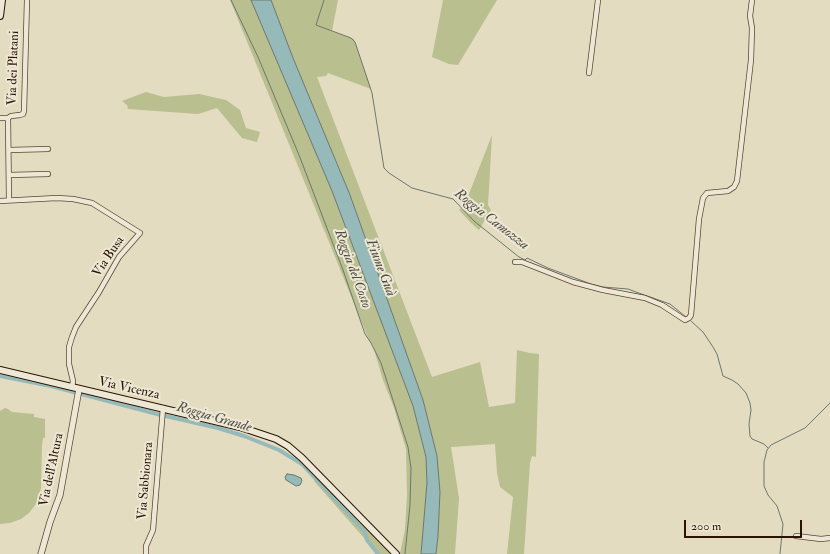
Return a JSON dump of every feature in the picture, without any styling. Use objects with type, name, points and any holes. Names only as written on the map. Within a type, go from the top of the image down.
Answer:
[{"type":"main road","points":[[0,16],[2,0]]},
{"type":"main road","name":"Via Vicenza","points":[[0,370],[251,430],[276,439],[288,446],[302,458],[396,554]]},
{"type":"street","name":"Via dei Platani","points":[[0,118],[20,115],[23,114],[24,111],[27,0]]},
{"type":"street","points":[[589,73],[598,0]]},
{"type":"street","points":[[515,262],[522,262],[573,282],[603,290],[645,298],[662,305],[685,320],[689,318],[692,308],[699,219],[703,198],[707,193],[728,191],[734,187],[738,181],[751,60],[752,28],[750,16],[752,0]]},
{"type":"street","points":[[8,118],[9,200]]},
{"type":"street","points":[[9,150],[48,149]]},
{"type":"street","points":[[9,175],[48,174]]},
{"type":"street","name":"Via Busa","points":[[0,201],[57,198],[74,199],[92,203],[140,233],[119,257],[99,292],[76,327],[69,347],[69,364],[73,382],[72,387]]},
{"type":"street","name":"Via dell'Altura","points":[[41,554],[50,522],[60,495],[79,389]]},
{"type":"street","name":"Via Sabbionara","points":[[146,554],[146,546],[153,530],[163,409]]},
{"type":"street","points":[[796,536],[821,539],[830,538]]},
{"type":"green space","points":[[230,0],[251,0],[332,191],[413,406],[426,457],[427,483],[421,554],[400,554],[405,529],[407,496],[406,449],[373,346],[368,338]]},
{"type":"green space","points":[[271,0],[338,0],[332,31],[354,39],[371,89],[328,73],[326,76],[317,77],[432,377],[480,362],[489,407],[515,403],[517,350],[539,354],[536,457],[532,456],[530,463],[524,554],[507,554],[513,497],[500,487],[497,473],[495,444],[451,447],[459,498],[455,554],[436,554],[440,492],[437,456],[423,400],[350,195],[293,58]]},
{"type":"green space","points":[[443,0],[497,0],[458,65],[449,64],[432,57]]},
{"type":"green space","points":[[146,92],[164,97],[199,94],[226,100],[240,110],[246,128],[260,132],[257,142],[242,138],[217,108],[198,114],[128,109],[127,105],[122,101]]},
{"type":"green space","points":[[492,135],[488,205],[491,210],[479,230],[459,210],[465,204]]},
{"type":"green space","points":[[5,408],[12,412],[34,414],[34,417],[45,419],[45,438],[43,438],[42,445],[41,488],[36,504],[29,513],[21,519],[10,523],[0,524],[0,411]]},
{"type":"green space","points":[[318,478],[389,549],[388,551],[391,554],[378,554],[314,481]]},
{"type":"water","points":[[251,0],[271,0],[293,58],[350,195],[423,400],[437,456],[440,492],[436,554],[421,554],[427,483],[426,457],[413,406],[332,191]]},
{"type":"water","points":[[287,474],[301,478],[302,481],[300,485],[296,486],[286,480],[285,477]]},
{"type":"waterway","name":"Roggia del Costo","points":[[231,0],[258,57],[299,155],[343,270],[365,334],[381,363],[408,447],[411,468],[410,505],[405,554]]},
{"type":"waterway","name":"Roggia Camozza","points":[[324,0],[316,25],[351,38],[355,42],[372,93],[384,168],[389,173],[412,188],[453,199],[474,221],[519,257],[525,260],[527,258],[548,268],[591,284],[603,287],[628,289],[670,304],[686,317]]},
{"type":"waterway","name":"Roggia Camozza","points":[[691,321],[703,332],[713,347],[717,354],[723,376],[738,384],[746,393],[751,410],[749,424],[750,436],[752,439],[764,444],[768,448]]},
{"type":"waterway","name":"Roggia Grande","points":[[0,376],[51,386],[157,414],[218,428],[244,436],[279,450],[302,464],[365,532],[367,540],[378,554]]},
{"type":"waterway","points":[[780,554],[783,524],[777,506],[768,495],[764,486],[764,462],[767,450],[771,445],[805,428],[830,403]]},
{"type":"water label","name":"Fiume Guà","points":[[380,268]]}]
